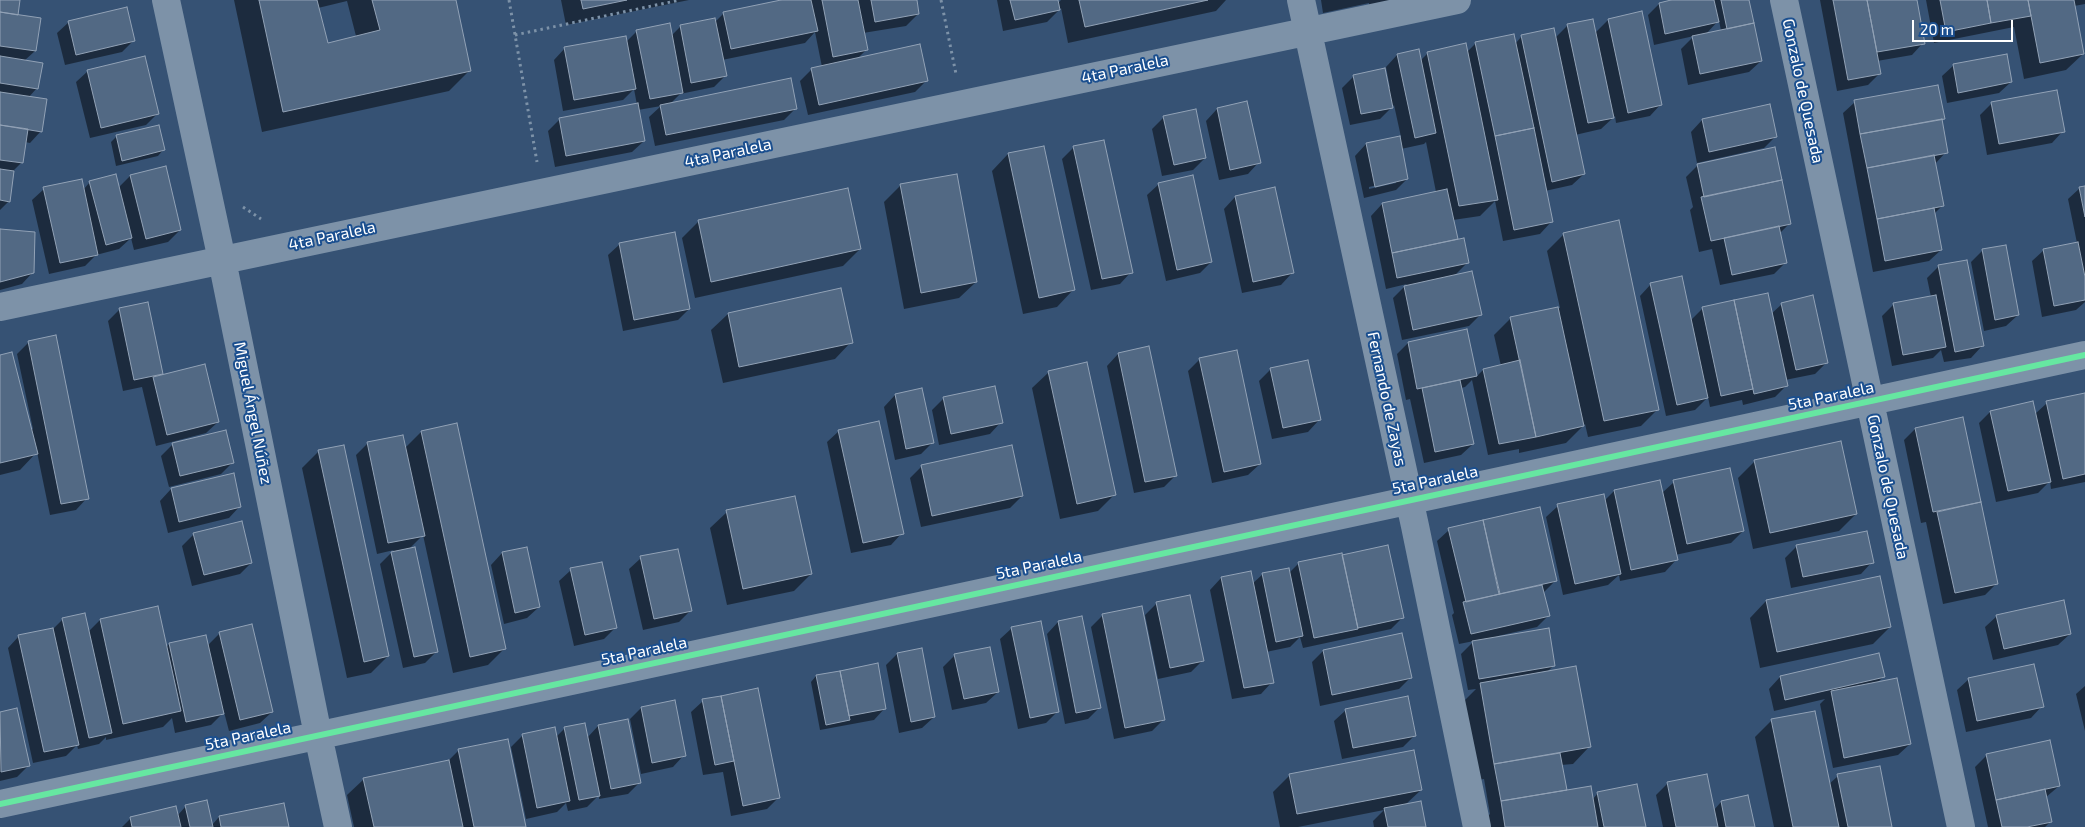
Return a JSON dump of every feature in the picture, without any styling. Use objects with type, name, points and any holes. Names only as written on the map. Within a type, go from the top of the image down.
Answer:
[{"type":"street","name":"Miguel Ángel Núñez","points":[[166,0],[222,260],[338,827]]},
{"type":"street","name":"Fernando de Zayas","points":[[1301,0],[1409,500],[1477,827]]},
{"type":"street","name":"4ta Paralela","points":[[0,306],[1457,0]]},
{"type":"street","name":"Gonzalo de Quesada","points":[[1784,0],[1961,827]]},
{"type":"street","name":"5ta Paralela","points":[[0,804],[2085,355]]},
{"type":"path","points":[[509,0],[538,167]]},
{"type":"path","points":[[515,35],[680,0]]},
{"type":"path","points":[[941,0],[962,104]]},
{"type":"path","points":[[236,202],[266,222]]},
{"type":"building","points":[[0,0],[20,0],[18,15],[0,12]]},
{"type":"building","points":[[259,0],[317,0],[328,43],[380,30],[372,0],[456,0],[471,71],[283,112]]},
{"type":"building","points":[[581,0],[627,0],[583,9]]},
{"type":"building","points":[[781,0],[811,0],[818,31],[731,49],[723,12]]},
{"type":"building","points":[[822,0],[858,0],[868,50],[833,57]]},
{"type":"building","points":[[871,0],[917,0],[919,14],[875,22]]},
{"type":"building","points":[[1010,0],[1058,0],[1060,10],[1015,20]]},
{"type":"building","points":[[1079,0],[1208,0],[1085,27]]},
{"type":"building","points":[[1671,0],[1714,0],[1719,22],[1665,34],[1659,3]]},
{"type":"building","points":[[1721,0],[1749,0],[1754,23],[1727,29]]},
{"type":"building","points":[[1833,0],[1867,0],[1881,74],[1848,80]]},
{"type":"building","points":[[1867,0],[1917,0],[1925,44],[1877,52]]},
{"type":"building","points":[[1940,0],[1987,0],[1991,23],[1946,32]]},
{"type":"building","points":[[1987,0],[2028,0],[2031,16],[1991,23]]},
{"type":"building","points":[[2028,0],[2074,0],[2084,54],[2040,63]]},
{"type":"building","points":[[127,7],[135,41],[76,55],[68,21]]},
{"type":"building","points":[[1642,11],[1662,105],[1628,113],[1608,19]]},
{"type":"building","points":[[0,12],[41,18],[36,51],[0,46]]},
{"type":"building","points":[[715,18],[727,76],[691,83],[680,25]]},
{"type":"building","points":[[1593,19],[1614,118],[1588,123],[1567,24]]},
{"type":"building","points":[[670,23],[683,93],[650,99],[636,30]]},
{"type":"building","points":[[1754,23],[1762,61],[1700,74],[1692,36]]},
{"type":"building","points":[[1554,28],[1585,174],[1552,182],[1521,35]]},
{"type":"building","points":[[1514,34],[1534,128],[1495,136],[1475,42]]},
{"type":"building","points":[[626,36],[636,89],[574,100],[564,47]]},
{"type":"building","points":[[1466,43],[1498,200],[1459,206],[1427,52]]},
{"type":"building","points":[[920,44],[928,81],[819,105],[811,68]]},
{"type":"building","points":[[1419,49],[1436,133],[1415,138],[1397,54]]},
{"type":"building","points":[[2007,54],[2012,82],[1958,93],[1953,64]]},
{"type":"building","points":[[0,56],[43,63],[38,89],[0,83]]},
{"type":"building","points":[[145,56],[159,114],[101,128],[87,70]]},
{"type":"building","points":[[1385,68],[1393,108],[1361,114],[1353,75]]},
{"type":"building","points":[[791,78],[797,109],[666,135],[660,105]]},
{"type":"building","points":[[1938,85],[1945,119],[1860,134],[1854,100]]},
{"type":"building","points":[[2057,90],[2065,132],[1999,144],[1991,102]]},
{"type":"building","points":[[0,92],[47,99],[42,132],[0,125]]},
{"type":"building","points":[[1247,101],[1261,163],[1230,170],[1217,108]]},
{"type":"building","points":[[638,103],[645,141],[566,156],[559,118]]},
{"type":"building","points":[[1770,104],[1777,137],[1709,152],[1702,119]]},
{"type":"building","points":[[1196,109],[1206,158],[1174,165],[1163,116]]},
{"type":"building","points":[[1942,119],[1948,153],[1867,168],[1860,134]]},
{"type":"building","points":[[0,125],[28,129],[23,163],[0,160]]},
{"type":"building","points":[[159,125],[165,150],[122,161],[116,135]]},
{"type":"building","points":[[1534,128],[1553,222],[1514,230],[1495,136]]},
{"type":"building","points":[[1400,136],[1408,179],[1375,187],[1366,143]]},
{"type":"building","points":[[1104,140],[1133,273],[1102,279],[1073,146]]},
{"type":"building","points":[[1044,146],[1075,290],[1039,298],[1008,153]]},
{"type":"building","points":[[1775,147],[1782,180],[1704,197],[1697,164]]},
{"type":"building","points":[[1934,155],[1944,206],[1877,219],[1867,168]]},
{"type":"building","points":[[166,166],[181,230],[146,239],[130,175]]},
{"type":"building","points":[[0,169],[14,171],[10,202],[0,200]]},
{"type":"building","points":[[116,174],[132,238],[106,245],[89,181]]},
{"type":"building","points":[[957,174],[977,282],[921,293],[900,184]]},
{"type":"building","points":[[1193,175],[1212,262],[1177,270],[1158,183]]},
{"type":"building","points":[[82,179],[98,255],[60,263],[43,187]]},
{"type":"building","points":[[1782,180],[1791,224],[1711,241],[1701,197]]},
{"type":"building","points":[[2085,186],[2085,217],[2079,187]]},
{"type":"building","points":[[1275,187],[1294,273],[1253,282],[1235,196]]},
{"type":"building","points":[[848,188],[861,249],[711,282],[698,220]]},
{"type":"building","points":[[1447,189],[1458,239],[1392,253],[1382,203]]},
{"type":"building","points":[[1934,208],[1942,250],[1885,261],[1877,219]]},
{"type":"building","points":[[1619,220],[1659,410],[1604,421],[1563,233]]},
{"type":"building","points":[[1779,226],[1787,263],[1732,275],[1724,238]]},
{"type":"building","points":[[0,229],[35,232],[34,273],[0,282]]},
{"type":"building","points":[[675,232],[690,309],[634,320],[619,243]]},
{"type":"building","points":[[1464,238],[1469,263],[1397,278],[1392,253]]},
{"type":"building","points":[[2078,242],[2085,277],[2085,300],[2054,306],[2043,249]]},
{"type":"building","points":[[2006,245],[2019,315],[1995,320],[1982,249]]},
{"type":"building","points":[[1967,260],[1984,346],[1955,352],[1938,265]]},
{"type":"building","points":[[1472,271],[1482,315],[1413,330],[1404,286]]},
{"type":"building","points":[[1682,276],[1708,398],[1677,405],[1650,283]]},
{"type":"building","points":[[841,288],[853,343],[739,367],[728,313]]},
{"type":"building","points":[[1768,293],[1788,386],[1754,394],[1734,300]]},
{"type":"building","points":[[1813,295],[1828,363],[1796,370],[1781,303]]},
{"type":"building","points":[[1936,295],[1946,347],[1903,355],[1893,303]]},
{"type":"building","points":[[1734,300],[1753,389],[1721,396],[1702,307]]},
{"type":"building","points":[[148,302],[163,374],[134,380],[119,308]]},
{"type":"building","points":[[1558,307],[1584,426],[1536,437],[1510,317]]},
{"type":"building","points":[[1467,329],[1477,376],[1417,389],[1408,342]]},
{"type":"building","points":[[56,335],[89,499],[61,504],[28,341]]},
{"type":"building","points":[[1149,346],[1177,476],[1145,482],[1118,353]]},
{"type":"building","points":[[1237,350],[1261,464],[1224,472],[1199,358]]},
{"type":"building","points":[[12,352],[38,454],[0,463],[0,355]]},
{"type":"building","points":[[1308,360],[1321,420],[1283,428],[1270,368]]},
{"type":"building","points":[[1520,360],[1536,437],[1499,444],[1483,369]]},
{"type":"building","points":[[1087,362],[1116,495],[1077,504],[1048,371]]},
{"type":"building","points":[[205,364],[219,422],[167,435],[153,377]]},
{"type":"building","points":[[1460,380],[1474,444],[1435,452],[1422,388]]},
{"type":"building","points":[[995,386],[1003,423],[951,434],[943,397]]},
{"type":"building","points":[[922,388],[934,443],[906,449],[895,394]]},
{"type":"building","points":[[2085,393],[2085,474],[2063,479],[2046,401]]},
{"type":"building","points":[[2033,401],[2051,482],[2008,491],[1990,411]]},
{"type":"building","points":[[1963,417],[1981,502],[1933,512],[1915,428]]},
{"type":"building","points":[[879,421],[904,534],[863,543],[838,430]]},
{"type":"building","points":[[457,423],[506,649],[470,657],[421,431]]},
{"type":"building","points":[[226,430],[234,463],[180,476],[172,443]]},
{"type":"building","points":[[403,435],[425,536],[388,543],[367,442]]},
{"type":"building","points":[[1841,441],[1857,514],[1770,533],[1754,460]]},
{"type":"building","points":[[344,445],[389,656],[364,662],[318,450]]},
{"type":"building","points":[[1012,445],[1023,496],[932,516],[921,465]]},
{"type":"building","points":[[1730,468],[1744,531],[1687,544],[1673,480]]},
{"type":"building","points":[[234,473],[241,507],[179,522],[171,488]]},
{"type":"building","points":[[1660,480],[1678,560],[1631,570],[1614,490]]},
{"type":"building","points":[[1604,494],[1621,574],[1575,584],[1557,504]]},
{"type":"building","points":[[795,496],[812,574],[743,589],[726,510]]},
{"type":"building","points":[[1981,502],[1998,584],[1955,593],[1937,512]]},
{"type":"building","points":[[1540,507],[1557,581],[1499,594],[1483,520]]},
{"type":"building","points":[[1483,520],[1500,594],[1466,602],[1448,528]]},
{"type":"building","points":[[242,521],[252,563],[204,575],[193,533]]},
{"type":"building","points":[[1867,531],[1874,563],[1803,577],[1796,545]]},
{"type":"building","points":[[1388,545],[1404,618],[1358,628],[1342,555]]},
{"type":"building","points":[[415,547],[438,652],[414,657],[391,552]]},
{"type":"building","points":[[527,547],[540,607],[515,613],[502,552]]},
{"type":"building","points":[[678,549],[692,611],[654,619],[640,556]]},
{"type":"building","points":[[1342,553],[1358,629],[1314,638],[1298,562]]},
{"type":"building","points":[[602,562],[617,628],[585,635],[570,568]]},
{"type":"building","points":[[1289,568],[1303,636],[1276,642],[1262,573]]},
{"type":"building","points":[[1251,571],[1274,683],[1244,688],[1221,577]]},
{"type":"building","points":[[1880,576],[1891,627],[1777,652],[1766,600]]},
{"type":"building","points":[[1542,585],[1550,616],[1471,634],[1463,602]]},
{"type":"building","points":[[1190,595],[1204,661],[1170,668],[1156,602]]},
{"type":"building","points":[[2064,600],[2071,634],[2004,649],[1996,615]]},
{"type":"building","points":[[158,606],[181,711],[123,724],[100,619]]},
{"type":"building","points":[[1142,606],[1165,720],[1125,728],[1102,614]]},
{"type":"building","points":[[85,613],[112,733],[89,738],[62,618]]},
{"type":"building","points":[[1082,616],[1101,708],[1076,713],[1058,621]]},
{"type":"building","points":[[1041,621],[1059,712],[1030,718],[1011,627]]},
{"type":"building","points":[[252,624],[273,712],[240,720],[219,632]]},
{"type":"building","points":[[53,628],[79,745],[44,752],[18,635]]},
{"type":"building","points":[[1549,628],[1555,666],[1479,679],[1472,641]]},
{"type":"building","points":[[1402,633],[1412,678],[1332,695],[1323,650]]},
{"type":"building","points":[[206,635],[224,714],[186,722],[169,643]]},
{"type":"building","points":[[990,647],[999,692],[964,699],[954,654]]},
{"type":"building","points":[[922,648],[935,717],[911,722],[897,653]]},
{"type":"building","points":[[1879,653],[1885,677],[1785,700],[1780,676]]},
{"type":"building","points":[[878,663],[886,709],[849,716],[840,671]]},
{"type":"building","points":[[2034,664],[2044,707],[1977,721],[1968,678]]},
{"type":"building","points":[[1576,666],[1591,747],[1494,764],[1480,683]]},
{"type":"building","points":[[840,671],[850,720],[826,725],[816,675]]},
{"type":"building","points":[[1897,678],[1911,744],[1844,758],[1831,691]]},
{"type":"building","points":[[758,688],[780,798],[743,806],[721,696]]},
{"type":"building","points":[[721,696],[734,761],[715,765],[702,699]]},
{"type":"building","points":[[1408,696],[1416,736],[1353,748],[1345,709]]},
{"type":"building","points":[[675,700],[686,756],[652,763],[641,707]]},
{"type":"building","points":[[17,708],[30,766],[1,772],[0,712]]},
{"type":"building","points":[[1815,711],[1839,827],[1793,827],[1771,719]]},
{"type":"building","points":[[628,719],[641,783],[611,789],[598,725]]},
{"type":"building","points":[[585,723],[600,796],[579,800],[564,727]]},
{"type":"building","points":[[555,727],[570,801],[537,808],[522,734]]},
{"type":"building","points":[[508,739],[526,827],[474,827],[458,749]]},
{"type":"building","points":[[2050,740],[2060,786],[1996,800],[1986,754]]},
{"type":"building","points":[[1414,750],[1422,790],[1297,814],[1289,774]]},
{"type":"building","points":[[1560,753],[1567,790],[1501,801],[1494,764]]},
{"type":"building","points":[[449,760],[463,827],[374,827],[363,778]]},
{"type":"building","points":[[1880,766],[1892,827],[1848,827],[1837,774]]},
{"type":"building","points":[[1707,774],[1718,827],[1676,827],[1667,782]]},
{"type":"building","points":[[1637,784],[1646,827],[1604,827],[1597,792]]},
{"type":"building","points":[[1591,786],[1598,827],[1505,827],[1501,801]]},
{"type":"building","points":[[2045,789],[2052,822],[2027,827],[2002,827],[1996,800]]},
{"type":"building","points":[[1748,795],[1755,827],[1726,827],[1721,801]]},
{"type":"building","points":[[207,800],[213,827],[190,827],[185,805]]},
{"type":"building","points":[[1421,801],[1426,827],[1388,827],[1384,808]]},
{"type":"building","points":[[284,803],[289,827],[221,827],[219,816]]},
{"type":"building","points":[[176,806],[181,827],[132,827],[130,817]]},
{"type":"cycle path","points":[[0,804],[2085,355]]}]
